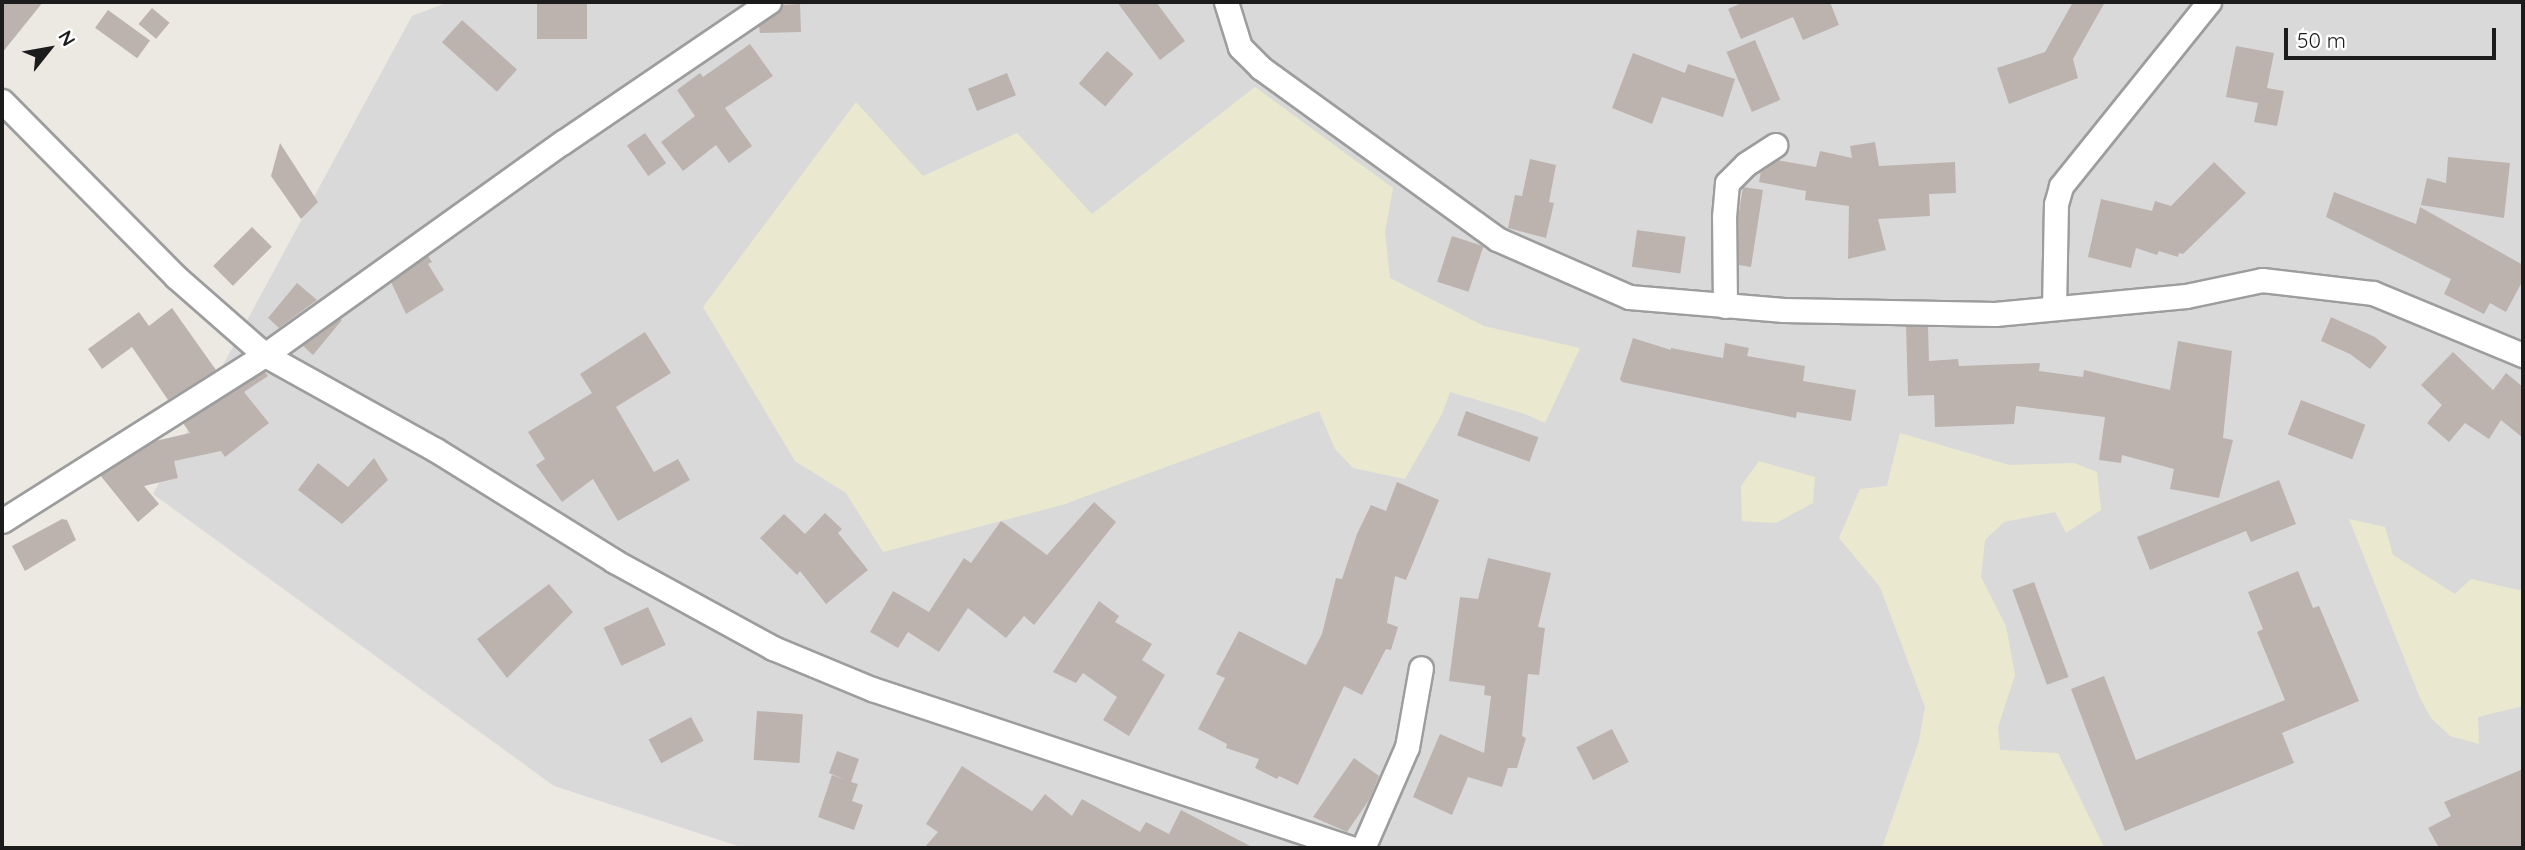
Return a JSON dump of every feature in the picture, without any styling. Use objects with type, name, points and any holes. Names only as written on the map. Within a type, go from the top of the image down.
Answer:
[{"type":"street","points":[[2,521],[265,355],[563,142],[769,2]]},
{"type":"street","points":[[1226,2],[1240,47],[1261,68],[1497,239],[1629,297],[1783,310],[1995,314],[2186,296],[2262,281],[2373,293],[2523,355]]},
{"type":"street","points":[[2054,308],[2056,204],[2061,186],[2209,2]]},
{"type":"street","points":[[2,101],[176,277],[265,355],[436,450],[614,561],[772,648],[872,689],[1352,848]]},
{"type":"street","points":[[1726,306],[1724,217],[1727,183],[1746,164],[1775,145]]},
{"type":"street","points":[[1363,848],[1407,747],[1421,668]]},
{"type":"shaded area","points":[[449,2],[2523,2],[2523,848],[744,848],[554,786],[153,494],[412,16]]},
{"type":"green space","points":[[1255,87],[1393,188],[1385,232],[1390,278],[1484,326],[1580,348],[1545,423],[1525,414],[1450,392],[1442,414],[1405,479],[1353,468],[1335,449],[1319,411],[1062,505],[883,552],[846,493],[795,461],[703,307],[856,102],[923,176],[1017,133],[1092,214]]},
{"type":"green space","points":[[1900,433],[2009,465],[2074,463],[2097,472],[2101,510],[2066,533],[2055,512],[2004,522],[1985,540],[1981,577],[2006,626],[2015,675],[1998,727],[2000,750],[2058,753],[2104,847],[1882,848],[1919,741],[1925,707],[1880,587],[1839,538],[1860,489],[1887,486]]},
{"type":"green space","points":[[1759,461],[1815,477],[1813,503],[1776,523],[1742,521],[1741,486]]},
{"type":"green space","points":[[2349,519],[2385,527],[2393,555],[2455,594],[2471,579],[2523,591],[2523,706],[2478,717],[2479,744],[2450,736],[2431,718],[2420,698]]},
{"type":"building","points":[[2,2],[43,2],[2,53]]},
{"type":"building","points":[[537,2],[587,2],[587,39],[537,39]]},
{"type":"building","points":[[1117,2],[1156,2],[1185,41],[1160,60]]},
{"type":"building","points":[[1744,2],[1830,2],[1839,25],[1803,40],[1793,17],[1741,39],[1728,9]]},
{"type":"building","points":[[2073,2],[2105,2],[2073,59],[2078,78],[2009,104],[1997,68],[2045,52]]},
{"type":"building","points":[[800,4],[801,32],[760,33],[759,26],[777,13],[782,5]]},
{"type":"building","points":[[152,8],[170,23],[156,39],[139,24]]},
{"type":"building","points":[[108,10],[150,41],[137,58],[95,28]]},
{"type":"building","points":[[462,20],[517,70],[497,92],[442,42]]},
{"type":"building","points":[[1755,40],[1780,100],[1752,112],[1726,52]]},
{"type":"building","points":[[750,44],[773,76],[725,108],[752,146],[729,163],[716,145],[683,171],[661,142],[695,116],[677,90],[700,73],[703,77]]},
{"type":"building","points":[[2236,46],[2274,53],[2267,88],[2284,91],[2277,126],[2254,122],[2258,103],[2226,97]]},
{"type":"building","points":[[1107,51],[1133,74],[1105,106],[1079,83]]},
{"type":"building","points":[[1633,53],[1685,73],[1688,64],[1735,79],[1723,117],[1662,97],[1652,124],[1612,108]]},
{"type":"building","points":[[1007,73],[1016,95],[977,111],[968,89]]},
{"type":"building","points":[[645,133],[666,163],[648,176],[627,146]]},
{"type":"building","points":[[1875,142],[1879,166],[1955,162],[1956,193],[1929,194],[1930,216],[1878,219],[1886,250],[1848,259],[1849,206],[1805,200],[1806,191],[1759,182],[1761,171],[1777,160],[1816,167],[1820,151],[1852,158],[1850,146]]},
{"type":"building","points":[[280,143],[318,202],[301,219],[271,176]]},
{"type":"building","points":[[2448,157],[2510,163],[2504,218],[2421,205],[2427,178],[2446,183]]},
{"type":"building","points":[[1530,159],[1556,165],[1549,202],[1554,203],[1546,238],[1508,228],[1515,195],[1522,196]]},
{"type":"building","points":[[2214,162],[2246,193],[2183,254],[2179,253],[2178,257],[2159,251],[2157,255],[2136,248],[2131,268],[2088,257],[2101,199],[2152,211],[2155,201],[2171,206]]},
{"type":"building","points":[[1743,187],[1763,190],[1751,267],[1739,265],[1738,218]]},
{"type":"building","points":[[2334,192],[2416,224],[2420,207],[2523,265],[2523,280],[2506,312],[2490,303],[2484,314],[2444,294],[2451,279],[2326,217]]},
{"type":"building","points":[[252,227],[272,247],[233,286],[213,266]]},
{"type":"building","points":[[1637,230],[1686,237],[1680,273],[1632,267]]},
{"type":"building","points":[[1452,236],[1483,246],[1469,292],[1437,282]]},
{"type":"building","points":[[428,256],[432,262],[428,264],[444,290],[406,314],[391,282]]},
{"type":"building","points":[[297,283],[317,300],[279,328],[268,318]]},
{"type":"building","points":[[172,308],[216,370],[168,400],[132,347],[102,369],[88,349],[139,312],[149,326]]},
{"type":"building","points":[[2331,317],[2375,337],[2387,347],[2370,369],[2350,354],[2321,341]]},
{"type":"building","points":[[342,320],[313,355],[302,345]]},
{"type":"building","points":[[1906,326],[1928,327],[1929,361],[1958,359],[1959,366],[2040,363],[2039,371],[2083,377],[2084,370],[2170,390],[2178,341],[2232,351],[2223,438],[2233,440],[2219,498],[2170,489],[2174,469],[2122,455],[2121,463],[2099,460],[2105,417],[2016,406],[2014,424],[1935,427],[1934,395],[1908,396]]},
{"type":"building","points":[[645,332],[671,373],[616,407],[654,472],[678,459],[690,480],[618,521],[593,479],[562,502],[536,465],[545,459],[528,432],[592,393],[580,374]]},
{"type":"building","points":[[1633,338],[1671,350],[1723,358],[1725,343],[1749,348],[1747,356],[1805,366],[1803,381],[1856,390],[1851,421],[1797,412],[1796,418],[1622,382],[1620,379]]},
{"type":"building","points":[[2453,352],[2493,390],[2506,373],[2523,387],[2523,438],[2501,420],[2489,439],[2465,423],[2449,442],[2427,423],[2442,405],[2421,385]]},
{"type":"building","points":[[265,372],[268,376],[244,392],[269,423],[225,457],[221,451],[174,461],[178,478],[144,486],[159,504],[138,522],[100,475],[155,441],[190,433],[183,423]]},
{"type":"building","points":[[2301,400],[2365,425],[2352,459],[2288,435]]},
{"type":"building","points":[[1466,411],[1538,437],[1529,462],[1457,435]]},
{"type":"building","points":[[374,458],[388,480],[342,524],[298,490],[318,463],[348,487]]},
{"type":"building","points":[[2279,480],[2296,524],[2251,542],[2246,531],[2150,570],[2137,537]]},
{"type":"building","points":[[1397,482],[1439,500],[1406,580],[1395,576],[1387,623],[1398,627],[1391,650],[1386,649],[1362,695],[1344,686],[1298,785],[1279,776],[1277,779],[1255,768],[1259,759],[1226,748],[1227,744],[1198,729],[1225,678],[1216,674],[1239,631],[1306,665],[1322,634],[1336,578],[1342,579],[1357,534],[1371,505],[1386,511]]},
{"type":"building","points":[[1094,502],[1116,522],[1034,625],[1024,616],[1006,638],[968,608],[939,652],[908,632],[898,648],[870,632],[893,591],[929,612],[964,558],[971,563],[1001,521],[1047,555]]},
{"type":"building","points":[[825,513],[842,529],[838,533],[868,570],[826,604],[800,571],[797,575],[760,538],[784,514],[805,534]]},
{"type":"building","points":[[62,519],[67,520],[76,540],[25,571],[12,546]]},
{"type":"building","points":[[1488,558],[1551,573],[1538,627],[1545,628],[1539,675],[1528,674],[1522,736],[1526,738],[1517,768],[1508,768],[1502,787],[1468,777],[1452,815],[1413,797],[1440,734],[1484,753],[1491,696],[1484,695],[1485,686],[1449,681],[1460,597],[1478,599]]},
{"type":"building","points":[[2298,571],[2313,608],[2319,606],[2359,701],[2282,733],[2294,763],[2125,831],[2071,689],[2104,676],[2136,760],[2285,700],[2257,632],[2263,629],[2248,592]]},
{"type":"building","points":[[2034,582],[2069,677],[2047,685],[2012,590]]},
{"type":"building","points":[[549,584],[573,612],[507,678],[477,639]]},
{"type":"building","points":[[1099,601],[1119,616],[1115,622],[1152,644],[1142,660],[1165,675],[1129,736],[1103,720],[1117,697],[1083,673],[1076,683],[1053,672]]},
{"type":"building","points":[[648,607],[666,645],[621,666],[604,628]]},
{"type":"building","points":[[757,711],[803,714],[799,763],[754,760]]},
{"type":"building","points":[[691,717],[704,741],[661,763],[649,740]]},
{"type":"building","points":[[1612,729],[1629,762],[1593,780],[1576,747]]},
{"type":"building","points":[[837,751],[859,759],[851,782],[858,784],[852,801],[863,805],[854,830],[818,817],[832,775],[846,780],[829,773]]},
{"type":"building","points":[[1354,758],[1379,776],[1369,800],[1347,832],[1313,817]]},
{"type":"building","points":[[962,766],[1032,811],[1045,794],[1072,816],[1082,799],[1140,832],[1146,822],[1169,834],[1181,810],[1254,848],[924,848],[938,832],[926,824]]},
{"type":"building","points":[[2523,769],[2523,848],[2439,848],[2428,828],[2451,816],[2444,802]]}]
